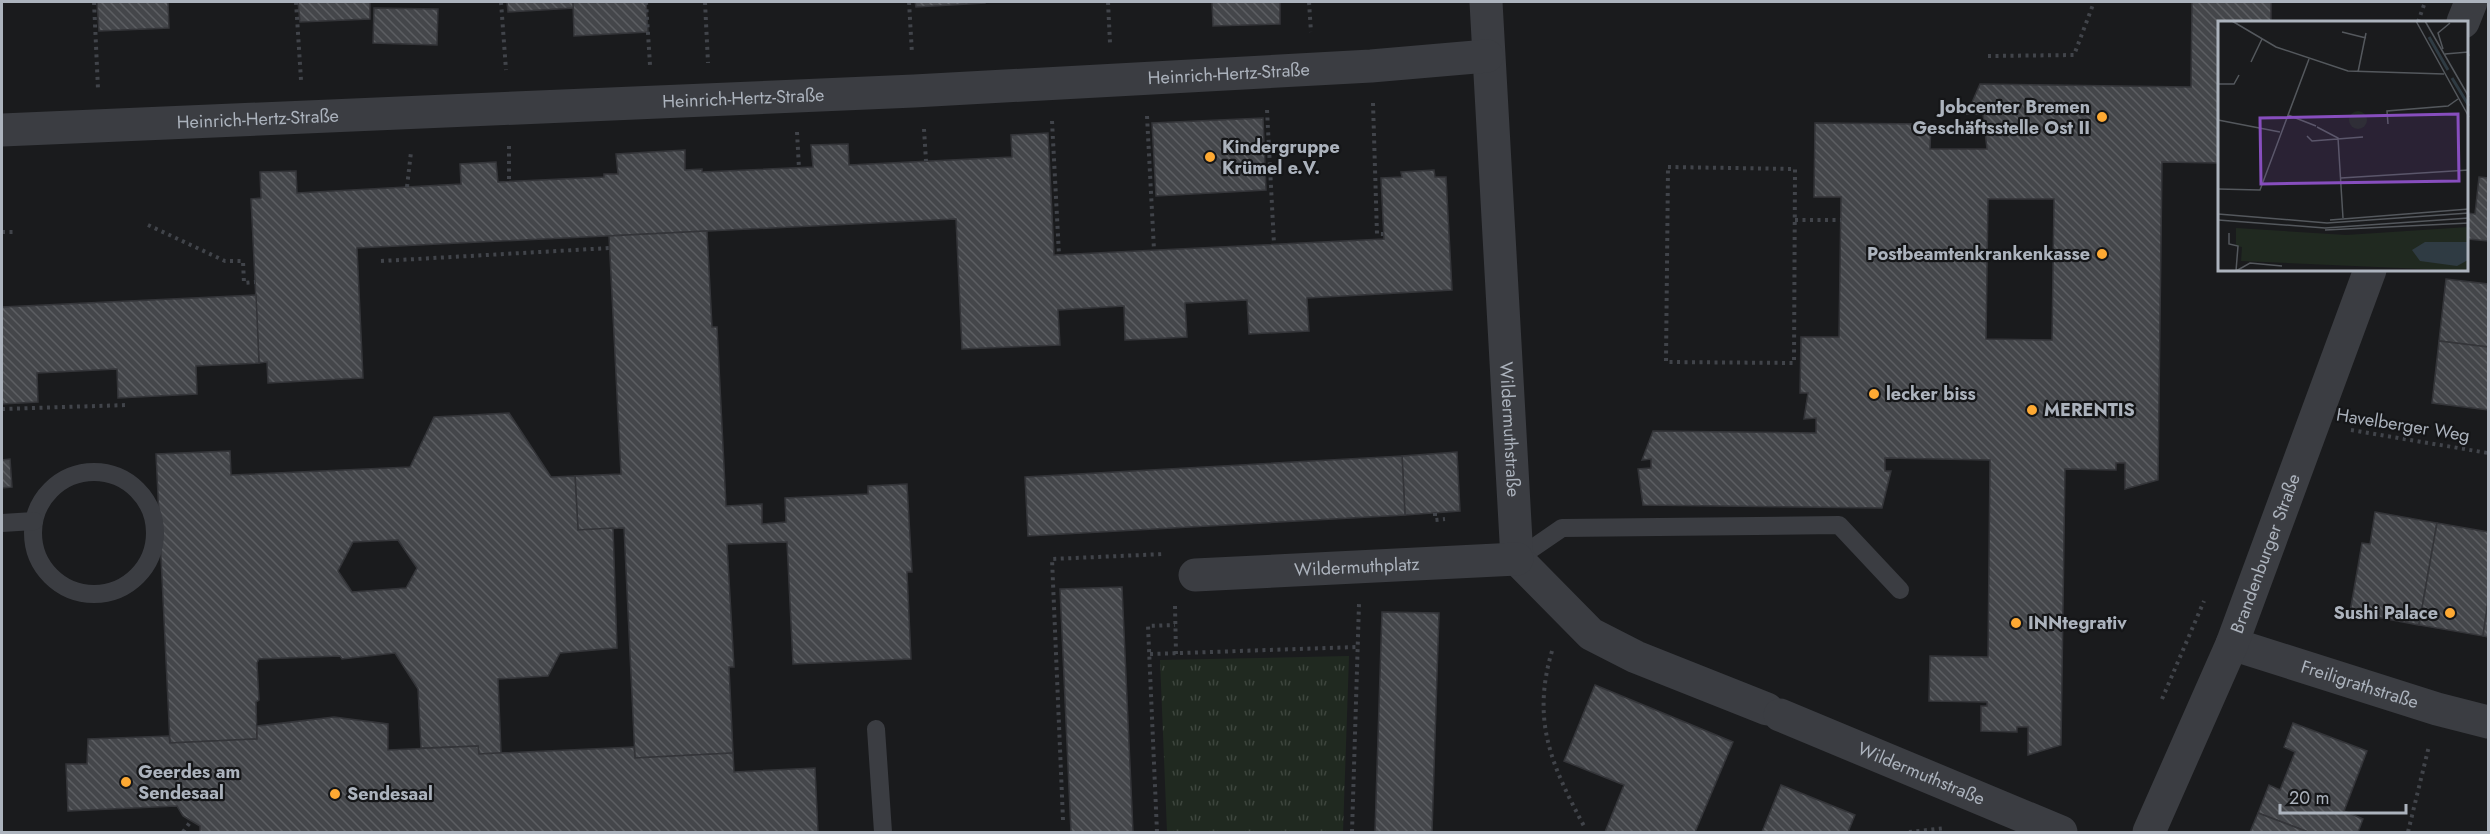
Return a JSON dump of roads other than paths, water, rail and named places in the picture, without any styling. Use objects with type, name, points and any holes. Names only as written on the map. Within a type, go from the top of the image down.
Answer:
[{"type":"street","name":"Wildermuthstraße","points":[[1486,2],[1487,56],[1517,559],[1591,634],[1636,657],[2061,832]]},
{"type":"street","points":[[2463,21],[2471,2]]},
{"type":"street","name":"Heinrich-Hertz-Straße","points":[[2,130],[914,91],[1371,66],[1487,56]]},
{"type":"street","name":"Brandenburger Straße","points":[[2149,832],[2232,644],[2369,272]]},
{"type":"street","name":"Wildermuthplatz","points":[[1184,564],[1360,568],[1517,559]]},
{"type":"street","name":"Freiligrathstraße","points":[[2232,644],[2438,709],[2488,722]]},
{"type":"lane","points":[[91,472],[111,474],[129,483],[144,496],[153,514],[156,534],[152,554],[142,572],[127,585],[108,594],[87,595],[68,589],[51,577],[39,560],[33,540],[34,521],[41,502],[54,487],[71,477],[91,472]]},
{"type":"lane","points":[[2,523],[34,521]]},
{"type":"lane","points":[[1517,559],[1562,528],[1839,525],[1900,590]]},
{"type":"lane","points":[[876,729],[883,832]]},
{"type":"place","name":"Jobcenter Bremen Geschäftsstelle Ost II","points":[[2102,117]]},
{"type":"place","name":"Kindergruppe Krümel e.V.","points":[[1210,157]]},
{"type":"place","name":"Postbeamtenkrankenkasse","points":[[2102,254]]},
{"type":"place","name":"lecker biss","points":[[1874,394]]},
{"type":"place","name":"MERENTIS","points":[[2032,410]]},
{"type":"place","name":"Sushi Palace","points":[[2450,613]]},
{"type":"place","name":"INNtegrativ","points":[[2016,623]]},
{"type":"place","name":"Geerdes am Sendesaal","points":[[126,782]]},
{"type":"place","name":"Sendesaal","points":[[335,794]]}]
